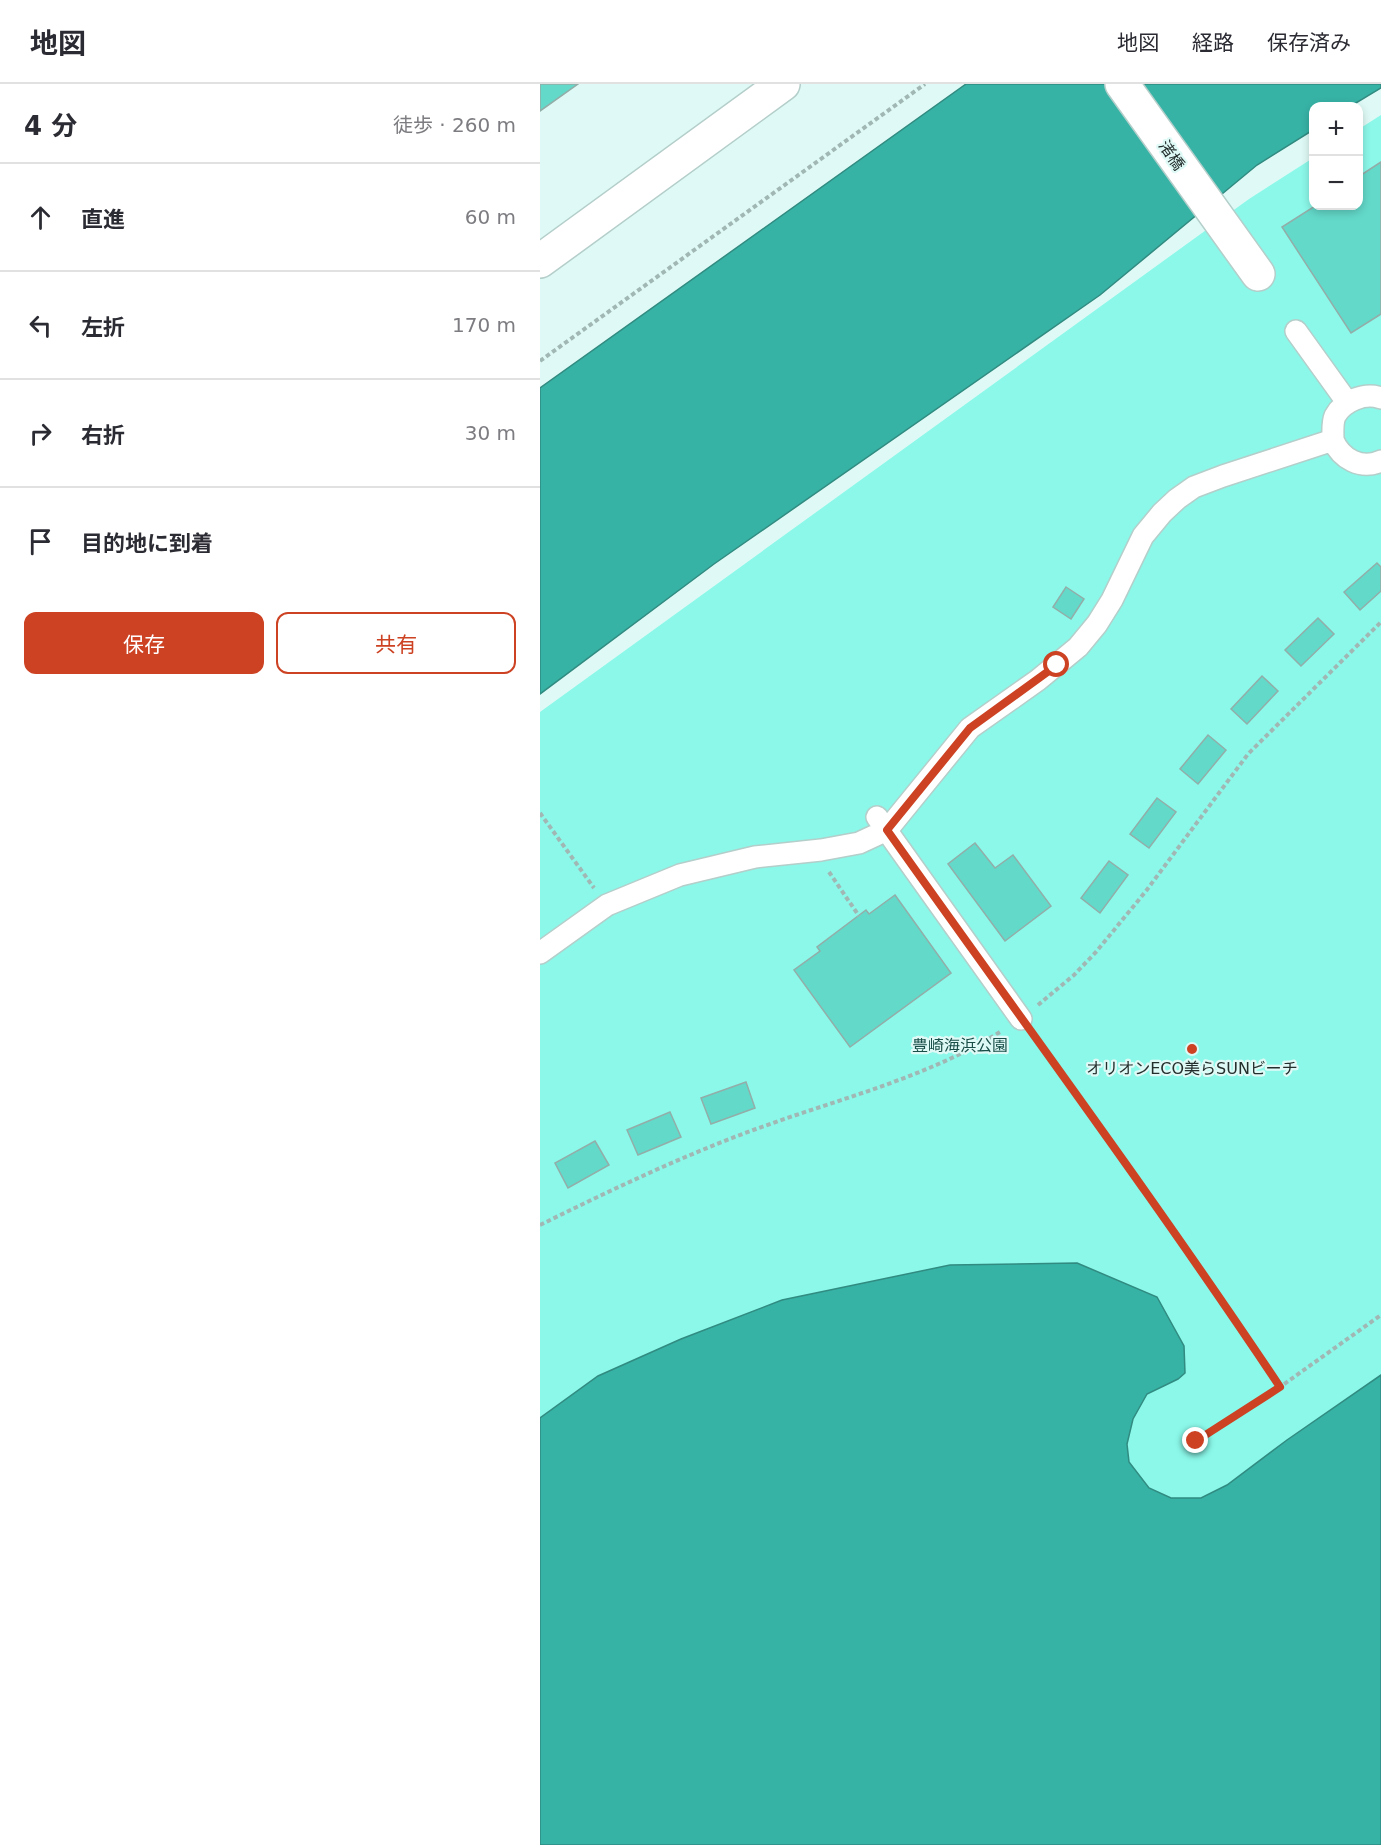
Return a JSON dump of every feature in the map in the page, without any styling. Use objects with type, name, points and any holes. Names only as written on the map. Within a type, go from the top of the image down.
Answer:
[{"type":"street","points":[[540,261],[783,84]]},
{"type":"street","name":"渚橋","points":[[1122,84],[1258,274]]},
{"type":"street","points":[[1296,332],[1347,402]]},
{"type":"street","points":[[1381,398],[1376,396],[1347,402],[1335,417],[1333,440],[1336,448],[1355,463],[1365,465],[1381,461]]},
{"type":"street","points":[[540,953],[607,905],[680,874],[755,857],[821,850],[859,843],[882,823],[970,728],[1038,680],[1078,647],[1097,624],[1112,600],[1143,536],[1177,499],[1194,487],[1223,476],[1333,440]]},
{"type":"street","points":[[882,823],[1021,1019]]},
{"type":"path","points":[[540,361],[925,84]]},
{"type":"path","points":[[540,813],[607,905]]},
{"type":"path","points":[[821,850],[827,870],[859,916]]},
{"type":"path","points":[[1021,1019],[1209,1281],[1280,1387]]},
{"type":"path","points":[[1196,1441],[1280,1387],[1381,1315]]},
{"type":"green space","name":"豊崎海浜公園","points":[[1381,115],[1381,1379],[935,1696],[540,1845],[540,712],[1249,199],[1309,161],[1309,210],[1363,210],[1363,126]]},
{"type":"shaded area","points":[[966,84],[1381,84],[1381,88],[1358,102],[1309,102],[1309,132],[1257,165],[1100,295],[714,564],[540,694],[540,388]]},
{"type":"shaded area","points":[[1077,1263],[1157,1297],[1184,1346],[1185,1373],[1178,1379],[1147,1394],[1133,1419],[1127,1444],[1129,1462],[1149,1488],[1171,1498],[1201,1498],[1227,1485],[1381,1375],[1381,1845],[540,1845],[540,1418],[598,1376],[681,1339],[782,1300],[950,1265]]},
{"type":"building","points":[[540,84],[578,84],[540,111]]},
{"type":"building","points":[[1381,162],[1381,314],[1351,333],[1282,227],[1309,210],[1363,210],[1363,174]]},
{"type":"building","points":[[1377,563],[1381,567],[1381,591],[1360,610],[1344,592]]},
{"type":"building","points":[[1066,587],[1084,599],[1071,619],[1053,607]]},
{"type":"building","points":[[1318,618],[1334,634],[1301,666],[1285,650]]},
{"type":"building","points":[[1262,676],[1278,691],[1247,724],[1231,709]]},
{"type":"building","points":[[1208,735],[1226,750],[1198,784],[1180,769]]},
{"type":"building","points":[[1157,798],[1176,812],[1149,848],[1130,834]]},
{"type":"building","points":[[975,843],[995,868],[1013,855],[1051,906],[1005,941],[948,864]]},
{"type":"building","points":[[1109,861],[1128,875],[1100,913],[1081,898]]},
{"type":"building","points":[[895,895],[951,973],[850,1047],[794,970],[820,951],[817,947],[866,910],[869,914]]},
{"type":"building","points":[[746,1082],[755,1108],[711,1124],[701,1098]]},
{"type":"building","points":[[670,1112],[681,1137],[638,1155],[627,1130]]},
{"type":"building","points":[[595,1141],[609,1165],[568,1188],[555,1163]]},
{"type":"place","name":"オリオンECO美らSUNビーチ","points":[[1192,1049]]},
{"type":"route","points":[[1057,665],[970,728],[887,830],[1160,1211],[1280,1387],[1196,1441]]}]
